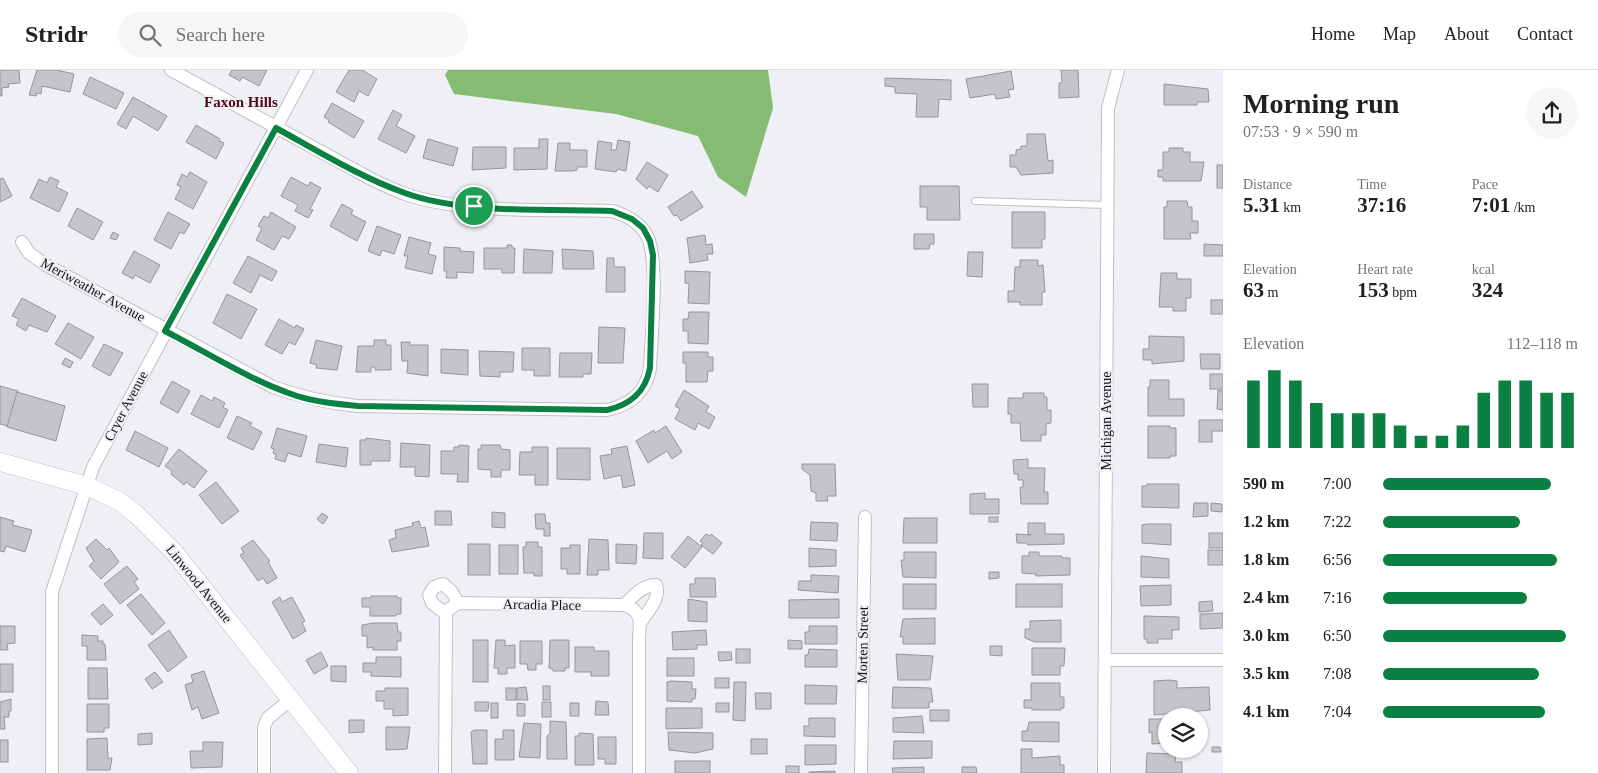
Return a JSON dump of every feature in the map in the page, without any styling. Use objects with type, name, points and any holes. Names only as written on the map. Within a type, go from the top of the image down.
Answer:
[{"type":"main road","name":"Linwood Avenue","points":[[0,462],[88,486],[119,501],[157,534],[349,773]]},
{"type":"street","name":"Meriweather Avenue","points":[[22,242],[29,253],[46,265],[165,331],[273,387],[298,396],[331,404],[358,406],[607,410],[628,404],[639,394],[646,382],[650,368],[653,255],[650,241],[643,228],[626,215],[612,211],[474,206],[433,201],[406,194],[373,180],[171,70]]},
{"type":"street","name":"Cryer Avenue","points":[[52,773],[52,592],[80,503],[88,486],[93,468],[307,70]]},
{"type":"street","name":"Michigan Avenue","points":[[1104,773],[1108,108],[1118,70]]},
{"type":"street","name":"Morten Street","points":[[861,773],[865,517]]},
{"type":"street","points":[[445,773],[446,614],[448,610],[458,603],[452,592],[443,584],[434,587],[429,595],[432,603],[446,614]]},
{"type":"street","points":[[639,773],[639,636],[641,622],[656,599],[658,592],[656,585],[648,585],[624,605],[635,611],[641,622]]},
{"type":"street","name":"Arcadia Place","points":[[458,603],[624,605]]},
{"type":"street","points":[[1105,660],[1223,660]]},
{"type":"street","points":[[264,773],[264,727],[268,718],[290,700]]},
{"type":"lane","points":[[975,201],[1107,204]]},
{"type":"green space","points":[[448,70],[768,70],[773,108],[746,197],[718,177],[698,136],[616,114],[454,94],[445,75]]},
{"type":"building","points":[[0,70],[19,70],[20,83],[8,84],[9,87],[2,88],[2,96],[0,96]]},
{"type":"building","points":[[37,70],[57,70],[74,74],[70,92],[42,86],[41,94],[37,93],[36,96],[29,95]]},
{"type":"building","points":[[232,70],[267,70],[259,86],[242,77],[240,81],[229,75]]},
{"type":"building","points":[[349,70],[362,70],[377,79],[368,96],[359,91],[354,102],[336,92]]},
{"type":"building","points":[[1061,70],[1078,70],[1079,97],[1059,98],[1059,83],[1062,83]]},
{"type":"building","points":[[1011,71],[1014,89],[1008,90],[1010,97],[996,99],[995,94],[970,98],[966,79]]},
{"type":"building","points":[[90,77],[124,93],[116,109],[83,94]]},
{"type":"building","points":[[885,78],[951,80],[951,100],[939,99],[938,117],[916,117],[917,94],[895,93],[895,87],[885,86]]},
{"type":"building","points":[[1164,84],[1208,89],[1209,102],[1197,102],[1197,105],[1164,105]]},
{"type":"building","points":[[133,97],[167,116],[158,131],[133,116],[126,129],[117,124]]},
{"type":"building","points":[[332,103],[364,121],[354,138],[328,122],[329,120],[324,117]]},
{"type":"building","points":[[393,110],[402,115],[396,126],[415,136],[406,153],[378,139]]},
{"type":"building","points":[[196,125],[224,143],[216,159],[186,142]]},
{"type":"building","points":[[1027,134],[1045,134],[1048,161],[1053,160],[1053,173],[1021,175],[1016,167],[1010,167],[1010,155],[1016,155],[1016,150],[1021,149],[1021,146],[1027,146]]},
{"type":"building","points":[[428,139],[458,148],[453,166],[423,158]]},
{"type":"building","points":[[539,139],[548,139],[547,169],[514,170],[514,148],[539,148]]},
{"type":"building","points":[[618,140],[630,142],[626,171],[617,169],[616,172],[595,169],[598,141],[612,143],[611,150],[616,150]]},
{"type":"building","points":[[558,143],[570,143],[570,150],[587,150],[587,167],[577,167],[577,170],[573,171],[555,171]]},
{"type":"building","points":[[473,147],[506,147],[506,168],[472,170]]},
{"type":"building","points":[[1169,148],[1183,148],[1183,152],[1190,152],[1190,162],[1204,162],[1201,181],[1163,181],[1163,177],[1158,177],[1158,170],[1163,170],[1163,152],[1169,152]]},
{"type":"building","points":[[647,162],[668,175],[658,192],[649,186],[647,189],[636,179]]},
{"type":"building","points":[[1217,165],[1223,165],[1223,188],[1217,188]]},
{"type":"building","points":[[190,172],[207,182],[193,209],[175,199],[181,187],[177,185],[182,174],[187,177]]},
{"type":"building","points":[[50,177],[59,181],[56,187],[68,193],[59,212],[30,198],[39,179],[47,183]]},
{"type":"building","points":[[291,177],[308,186],[310,182],[321,188],[310,209],[313,210],[308,218],[295,211],[298,205],[281,196]]},
{"type":"building","points":[[3,178],[12,196],[0,202],[0,179]]},
{"type":"building","points":[[920,186],[959,186],[960,220],[927,220],[927,207],[920,207]]},
{"type":"building","points":[[692,191],[703,207],[681,221],[677,215],[674,216],[668,207]]},
{"type":"building","points":[[1167,201],[1187,201],[1188,207],[1192,207],[1192,221],[1198,221],[1198,233],[1190,233],[1191,239],[1164,239],[1164,207],[1167,207]]},
{"type":"building","points":[[342,204],[353,210],[351,214],[366,222],[357,241],[330,226]]},
{"type":"building","points":[[77,208],[103,222],[93,240],[68,226]]},
{"type":"building","points":[[168,212],[190,224],[184,234],[180,232],[171,249],[154,240]]},
{"type":"building","points":[[271,212],[296,227],[289,239],[282,236],[274,250],[256,240],[262,228],[258,226],[264,216],[268,218]]},
{"type":"building","points":[[1012,212],[1045,212],[1045,239],[1042,239],[1042,248],[1012,248]]},
{"type":"building","points":[[377,226],[401,235],[394,254],[382,250],[380,256],[368,251]]},
{"type":"building","points":[[113,232],[119,235],[116,240],[110,238]]},
{"type":"building","points":[[914,234],[934,234],[934,244],[930,244],[929,249],[914,249]]},
{"type":"building","points":[[705,235],[706,245],[712,244],[713,254],[707,254],[708,260],[690,263],[687,238]]},
{"type":"building","points":[[409,237],[431,243],[428,254],[436,256],[432,274],[405,268],[408,256],[404,256]]},
{"type":"building","points":[[1204,244],[1223,245],[1223,256],[1204,256]]},
{"type":"building","points":[[507,245],[512,245],[512,248],[515,248],[514,273],[502,273],[502,269],[484,269],[484,248],[507,248]]},
{"type":"building","points":[[444,247],[460,248],[460,251],[474,252],[473,273],[457,272],[457,278],[446,278],[447,271],[444,271]]},
{"type":"building","points":[[524,249],[553,251],[552,273],[523,273]]},
{"type":"building","points":[[562,249],[593,251],[594,269],[563,269]]},
{"type":"building","points":[[134,251],[160,265],[150,283],[135,275],[133,279],[122,273]]},
{"type":"building","points":[[968,252],[983,252],[982,277],[967,276]]},
{"type":"building","points":[[248,256],[277,271],[272,281],[260,275],[251,293],[233,283]]},
{"type":"building","points":[[607,258],[614,258],[614,267],[625,267],[625,292],[606,292]]},
{"type":"building","points":[[1020,260],[1038,260],[1038,266],[1043,265],[1045,292],[1042,292],[1042,305],[1020,305],[1020,302],[1008,302],[1008,291],[1014,291],[1015,267],[1020,267]]},
{"type":"building","points":[[685,271],[710,272],[709,304],[688,303],[689,284],[685,283]]},
{"type":"building","points":[[1161,273],[1177,273],[1177,279],[1191,279],[1191,298],[1186,298],[1186,311],[1173,311],[1173,307],[1159,307]]},
{"type":"building","points":[[227,294],[257,309],[241,339],[213,323]]},
{"type":"building","points":[[22,298],[56,316],[47,332],[29,325],[26,331],[16,325],[19,319],[12,316]]},
{"type":"building","points":[[1211,300],[1223,300],[1223,314],[1211,314]]},
{"type":"building","points":[[689,312],[709,312],[708,344],[688,343],[688,331],[683,331],[683,319],[688,319]]},
{"type":"building","points":[[279,319],[295,328],[296,325],[304,329],[295,345],[289,342],[282,354],[265,345]]},
{"type":"building","points":[[68,323],[94,337],[81,359],[55,344]]},
{"type":"building","points":[[599,327],[625,328],[623,363],[598,363]]},
{"type":"building","points":[[1149,336],[1184,337],[1184,361],[1152,364],[1152,360],[1143,360],[1143,349],[1149,349]]},
{"type":"building","points":[[316,340],[342,346],[337,370],[316,368],[317,365],[310,363]]},
{"type":"building","points":[[374,340],[386,340],[386,345],[391,345],[391,370],[375,370],[375,367],[371,367],[371,372],[356,372],[358,346],[374,346]]},
{"type":"building","points":[[401,342],[410,342],[410,345],[428,345],[428,376],[407,373],[408,361],[402,361]]},
{"type":"building","points":[[104,344],[123,353],[110,376],[92,366]]},
{"type":"building","points":[[522,348],[550,348],[550,376],[534,376],[534,370],[522,370]]},
{"type":"building","points":[[441,349],[468,350],[468,375],[441,373]]},
{"type":"building","points":[[479,351],[514,352],[513,372],[500,372],[500,377],[480,376]]},
{"type":"building","points":[[683,352],[708,352],[708,357],[713,357],[713,371],[708,371],[707,382],[686,382],[686,363],[683,363]]},
{"type":"building","points":[[560,353],[592,353],[591,374],[583,374],[583,377],[559,377]]},
{"type":"building","points":[[1200,354],[1220,354],[1220,369],[1201,369]]},
{"type":"building","points":[[65,358],[73,362],[70,368],[62,364]]},
{"type":"building","points":[[1210,374],[1223,374],[1223,389],[1210,389]]},
{"type":"building","points":[[1150,380],[1169,380],[1169,399],[1184,399],[1184,416],[1148,416],[1148,387],[1150,387]]},
{"type":"building","points":[[172,381],[190,391],[178,413],[160,403]]},
{"type":"building","points":[[972,384],[988,384],[988,407],[973,407]]},
{"type":"building","points":[[0,386],[18,391],[8,426],[0,424]]},
{"type":"building","points":[[684,390],[709,406],[706,412],[715,417],[709,429],[698,423],[695,430],[675,419],[680,409],[675,406]]},
{"type":"building","points":[[1218,390],[1223,391],[1223,410],[1217,409]]},
{"type":"building","points":[[17,392],[65,406],[56,441],[7,427]]},
{"type":"building","points":[[1023,393],[1044,393],[1044,397],[1047,397],[1047,410],[1051,410],[1051,423],[1046,424],[1046,435],[1041,435],[1041,441],[1021,441],[1020,423],[1011,423],[1011,414],[1008,414],[1008,398],[1023,398]]},
{"type":"building","points":[[201,395],[212,401],[214,397],[225,403],[223,407],[228,410],[219,428],[191,414]]},
{"type":"building","points":[[237,416],[252,423],[250,426],[262,432],[253,450],[227,438]]},
{"type":"building","points":[[1199,420],[1223,420],[1223,431],[1212,431],[1212,442],[1199,442]]},
{"type":"building","points":[[666,426],[682,452],[672,459],[667,451],[648,463],[636,441],[654,430],[655,433]]},
{"type":"building","points":[[1148,426],[1170,426],[1170,428],[1176,428],[1176,456],[1170,456],[1170,458],[1148,458]]},
{"type":"building","points":[[277,428],[307,436],[301,457],[288,453],[285,462],[275,459],[276,454],[273,453],[274,449],[271,448]]},
{"type":"building","points":[[135,431],[168,448],[159,467],[126,450]]},
{"type":"building","points":[[366,438],[390,441],[390,461],[371,461],[371,465],[360,465],[360,440],[366,440]]},
{"type":"building","points":[[401,443],[430,445],[429,477],[415,476],[415,467],[400,467]]},
{"type":"building","points":[[319,444],[348,448],[346,467],[316,462]]},
{"type":"building","points":[[459,445],[469,446],[468,482],[457,482],[458,474],[441,474],[441,451],[454,451],[454,447],[459,447]]},
{"type":"building","points":[[481,445],[500,445],[501,449],[510,450],[510,470],[501,470],[501,477],[491,477],[491,470],[478,469],[478,449],[481,449]]},
{"type":"building","points":[[627,446],[635,485],[623,488],[621,475],[604,479],[600,456],[612,454],[611,449]]},
{"type":"building","points":[[532,447],[548,447],[548,485],[535,485],[535,475],[519,475],[520,452],[532,452]]},
{"type":"building","points":[[557,448],[590,448],[590,480],[557,479]]},
{"type":"building","points":[[179,449],[207,471],[194,488],[186,482],[184,485],[165,466]]},
{"type":"building","points":[[1028,459],[1028,468],[1045,468],[1044,492],[1048,492],[1048,504],[1021,504],[1020,487],[1023,487],[1023,480],[1018,480],[1018,474],[1014,474],[1013,460]]},
{"type":"building","points":[[802,464],[835,464],[836,496],[827,496],[828,501],[816,501],[816,493],[811,491],[810,475],[802,469]]},
{"type":"building","points":[[216,482],[239,511],[222,524],[199,495]]},
{"type":"building","points":[[1147,484],[1179,484],[1179,508],[1142,507],[1142,486],[1147,486]]},
{"type":"building","points":[[985,493],[985,499],[999,499],[999,514],[970,514],[970,494]]},
{"type":"building","points":[[1194,503],[1208,503],[1208,516],[1193,517]]},
{"type":"building","points":[[1211,503],[1222,504],[1222,512],[1211,511]]},
{"type":"building","points":[[435,511],[451,511],[452,525],[435,525]]},
{"type":"building","points":[[492,512],[505,513],[505,528],[492,527]]},
{"type":"building","points":[[322,513],[328,517],[323,524],[317,519]]},
{"type":"building","points":[[535,514],[545,514],[546,523],[550,523],[550,536],[544,536],[544,529],[536,529]]},
{"type":"building","points":[[0,517],[14,521],[12,525],[32,530],[25,552],[6,546],[4,552],[0,551]]},
{"type":"building","points":[[989,517],[998,517],[998,522],[989,522]]},
{"type":"building","points":[[904,518],[937,518],[937,543],[903,543]]},
{"type":"building","points":[[419,521],[421,528],[425,527],[429,546],[392,552],[389,540],[396,538],[395,530],[413,526],[412,523]]},
{"type":"building","points":[[811,522],[838,523],[837,541],[810,540]]},
{"type":"building","points":[[1028,523],[1045,523],[1045,534],[1064,534],[1064,544],[1028,545],[1026,543],[1017,543],[1016,534],[1031,535],[1028,534]]},
{"type":"building","points":[[1171,524],[1171,545],[1142,543],[1142,525]]},
{"type":"building","points":[[644,533],[663,533],[663,559],[643,558]]},
{"type":"building","points":[[1209,533],[1223,533],[1223,548],[1209,548]]},
{"type":"building","points":[[706,534],[709,536],[711,534],[722,543],[713,554],[701,545],[703,543],[700,541]]},
{"type":"building","points":[[688,536],[702,547],[685,568],[671,557]]},
{"type":"building","points":[[96,539],[107,550],[109,548],[119,562],[101,579],[89,566],[94,561],[86,548]]},
{"type":"building","points":[[589,539],[608,540],[609,570],[598,570],[598,575],[587,575]]},
{"type":"building","points":[[253,540],[270,561],[268,562],[277,578],[267,584],[263,578],[258,581],[240,555],[244,553],[241,548]]},
{"type":"building","points":[[526,542],[538,542],[538,547],[542,547],[542,576],[534,576],[534,573],[524,573],[523,547],[526,547]]},
{"type":"building","points":[[468,544],[490,544],[490,575],[468,575]]},
{"type":"building","points":[[616,544],[637,545],[636,564],[616,563]]},
{"type":"building","points":[[499,545],[518,545],[518,574],[499,574]]},
{"type":"building","points":[[570,545],[580,545],[580,574],[567,574],[567,569],[561,569],[561,548],[570,548]]},
{"type":"building","points":[[809,548],[836,550],[836,566],[809,567]]},
{"type":"building","points":[[1208,550],[1223,550],[1223,565],[1208,565]]},
{"type":"building","points":[[904,552],[936,552],[936,578],[903,577],[901,560],[904,560]]},
{"type":"building","points":[[1029,552],[1039,552],[1039,556],[1070,558],[1070,575],[1036,576],[1036,574],[1022,573],[1022,556],[1029,556]]},
{"type":"building","points":[[1141,556],[1169,559],[1169,578],[1141,577]]},
{"type":"building","points":[[127,566],[138,579],[134,582],[139,589],[120,604],[104,584]]},
{"type":"building","points":[[989,572],[999,572],[999,578],[989,579]]},
{"type":"building","points":[[811,575],[839,576],[838,593],[798,590],[799,581],[811,581]]},
{"type":"building","points":[[695,578],[715,578],[716,597],[690,597],[690,584],[695,584]]},
{"type":"building","points":[[903,584],[936,584],[936,609],[903,609]]},
{"type":"building","points":[[1016,584],[1062,584],[1062,607],[1016,607]]},
{"type":"building","points":[[1171,585],[1171,605],[1141,606],[1140,586]]},
{"type":"building","points":[[141,594],[165,623],[152,635],[127,605]]},
{"type":"building","points":[[371,596],[397,596],[397,598],[401,598],[401,614],[396,614],[396,616],[370,616],[370,607],[362,607],[362,598],[371,598]]},
{"type":"building","points":[[280,597],[282,602],[292,597],[305,621],[302,623],[306,631],[293,639],[272,602]]},
{"type":"building","points":[[688,599],[707,602],[707,622],[688,621]]},
{"type":"building","points":[[839,599],[839,618],[789,618],[789,600]]},
{"type":"building","points":[[1212,601],[1213,611],[1199,612],[1199,602]]},
{"type":"building","points":[[103,604],[113,615],[101,625],[91,614]]},
{"type":"building","points":[[1223,613],[1223,628],[1200,629],[1200,614]]},
{"type":"building","points":[[1144,616],[1179,617],[1179,630],[1172,630],[1172,639],[1158,639],[1158,643],[1147,643],[1147,639],[1144,639]]},
{"type":"building","points":[[935,618],[935,644],[903,644],[903,636],[900,637],[903,619]]},
{"type":"building","points":[[1061,620],[1061,642],[1035,642],[1025,638],[1025,629],[1030,629],[1030,621]]},
{"type":"building","points":[[397,623],[398,632],[401,632],[401,641],[397,641],[397,650],[373,650],[373,647],[367,648],[367,636],[362,636],[362,625]]},
{"type":"building","points":[[0,626],[15,626],[15,643],[7,644],[8,650],[0,650]]},
{"type":"building","points":[[809,626],[837,626],[837,644],[805,644],[805,632],[809,632]]},
{"type":"building","points":[[169,630],[187,657],[168,672],[148,645]]},
{"type":"building","points":[[706,630],[707,645],[697,645],[697,649],[673,650],[672,632]]},
{"type":"building","points":[[82,635],[98,636],[98,641],[103,641],[103,644],[105,644],[106,660],[87,660],[87,646],[82,646]]},
{"type":"building","points":[[473,640],[488,640],[488,682],[473,682]]},
{"type":"building","points":[[496,640],[505,640],[505,646],[515,645],[515,668],[507,668],[507,674],[498,674],[498,668],[494,668]]},
{"type":"building","points":[[550,640],[569,640],[569,668],[565,668],[565,671],[553,671],[553,669],[549,668]]},
{"type":"building","points":[[788,640],[802,641],[802,649],[788,649]]},
{"type":"building","points":[[520,641],[542,641],[542,664],[536,664],[536,670],[528,670],[527,664],[520,664]]},
{"type":"building","points":[[990,646],[1002,646],[1002,656],[990,655]]},
{"type":"building","points":[[575,647],[594,647],[594,651],[609,651],[609,676],[591,676],[591,672],[575,672]]},
{"type":"building","points":[[1032,648],[1065,648],[1064,666],[1060,666],[1060,675],[1032,675]]},
{"type":"building","points":[[736,649],[750,649],[750,663],[736,663]]},
{"type":"building","points":[[809,649],[837,650],[837,667],[805,667],[805,655],[808,655]]},
{"type":"building","points":[[321,652],[328,666],[314,674],[306,660]]},
{"type":"building","points":[[718,652],[731,652],[732,660],[719,661]]},
{"type":"building","points":[[896,654],[933,656],[930,680],[898,680]]},
{"type":"building","points":[[376,657],[401,657],[401,677],[371,676],[371,672],[363,672],[363,663],[376,663]]},
{"type":"building","points":[[667,658],[694,658],[694,676],[667,676]]},
{"type":"building","points":[[0,664],[13,664],[13,692],[0,692]]},
{"type":"building","points":[[331,666],[346,666],[346,682],[331,681]]},
{"type":"building","points":[[88,668],[107,668],[108,699],[88,699]]},
{"type":"building","points":[[204,671],[219,713],[202,719],[198,707],[192,710],[185,685],[193,682],[191,675]]},
{"type":"building","points":[[155,672],[163,682],[152,689],[145,679]]},
{"type":"building","points":[[715,678],[729,678],[729,688],[715,688]]},
{"type":"building","points":[[1154,681],[1177,681],[1177,688],[1209,687],[1210,710],[1208,710],[1208,708],[1158,708],[1158,715],[1154,715]]},
{"type":"building","points":[[667,682],[692,682],[692,689],[696,689],[695,699],[692,699],[692,702],[667,701]]},
{"type":"building","points":[[734,682],[746,682],[745,721],[733,720]]},
{"type":"building","points":[[1031,683],[1060,683],[1060,697],[1064,697],[1064,708],[1061,708],[1061,710],[1032,710],[1032,708],[1024,708],[1024,700],[1031,700]]},
{"type":"building","points":[[805,685],[837,686],[836,704],[805,704]]},
{"type":"building","points":[[543,686],[550,686],[550,700],[543,700]]},
{"type":"building","points":[[526,687],[528,700],[517,700],[517,688]]},
{"type":"building","points":[[893,687],[931,688],[933,702],[929,702],[929,708],[892,708]]},
{"type":"building","points":[[385,688],[408,688],[408,715],[393,716],[393,709],[384,709],[384,701],[376,701],[376,691],[385,691]]},
{"type":"building","points":[[506,688],[516,688],[516,700],[506,700]]},
{"type":"building","points":[[755,693],[771,693],[771,709],[756,709]]},
{"type":"building","points":[[11,699],[9,717],[4,717],[5,729],[0,729],[0,702]]},
{"type":"building","points":[[596,701],[608,702],[609,715],[595,715]]},
{"type":"building","points":[[475,702],[489,702],[488,711],[475,711]]},
{"type":"building","points":[[542,702],[551,702],[551,717],[542,717]]},
{"type":"building","points":[[491,703],[498,703],[498,718],[491,718]]},
{"type":"building","points":[[517,703],[525,704],[525,716],[517,716]]},
{"type":"building","points":[[570,703],[579,703],[579,716],[570,716]]},
{"type":"building","points":[[716,703],[729,703],[729,712],[716,712]]},
{"type":"building","points":[[87,704],[109,704],[109,728],[104,728],[104,732],[87,732]]},
{"type":"building","points":[[666,708],[702,708],[702,728],[666,729]]},
{"type":"building","points":[[930,710],[949,710],[949,721],[930,721]]},
{"type":"building","points":[[922,716],[924,733],[893,732],[893,718]]},
{"type":"building","points":[[809,718],[835,718],[835,737],[804,736],[804,726],[809,726]]},
{"type":"building","points":[[1149,719],[1158,719],[1158,744],[1152,744],[1152,732],[1149,733]]},
{"type":"building","points":[[349,720],[364,720],[364,732],[349,733]]},
{"type":"building","points":[[550,721],[566,722],[567,759],[547,759],[547,736],[550,733]]},
{"type":"building","points":[[1029,722],[1059,722],[1059,742],[1022,741],[1022,731],[1027,731]]},
{"type":"building","points":[[524,723],[541,724],[540,758],[519,757]]},
{"type":"building","points":[[386,727],[410,727],[407,749],[386,750]]},
{"type":"building","points":[[474,730],[487,730],[487,764],[473,764],[471,732]]},
{"type":"building","points":[[503,730],[514,730],[514,760],[495,760],[495,739],[503,739]]},
{"type":"building","points":[[668,732],[713,733],[713,749],[695,753],[669,750]]},
{"type":"building","points":[[152,733],[152,744],[138,745],[138,734]]},
{"type":"building","points":[[579,733],[593,734],[594,765],[575,765],[575,736],[579,736]]},
{"type":"building","points":[[598,737],[616,737],[616,764],[605,764],[605,759],[598,759]]},
{"type":"building","points":[[107,738],[108,758],[112,758],[110,770],[87,770],[87,739]]},
{"type":"building","points":[[751,739],[767,739],[767,754],[751,754]]},
{"type":"building","points":[[0,740],[8,740],[8,762],[0,762]]},
{"type":"building","points":[[894,741],[932,741],[932,758],[893,759]]},
{"type":"building","points":[[203,742],[223,742],[222,767],[191,768],[190,751],[203,751]]},
{"type":"building","points":[[805,745],[836,745],[836,764],[805,765]]},
{"type":"building","points":[[1212,747],[1220,747],[1221,752],[1212,752]]},
{"type":"building","points":[[1021,749],[1032,749],[1032,758],[1060,756],[1060,765],[1064,765],[1064,773],[1021,773]]},
{"type":"building","points":[[1147,753],[1158,753],[1158,758],[1176,758],[1175,762],[1182,762],[1182,773],[1146,773]]},
{"type":"building","points":[[675,761],[710,761],[710,773],[675,773]]},
{"type":"building","points":[[786,766],[799,766],[799,773],[786,773]]},
{"type":"building","points":[[924,767],[924,773],[893,773],[892,768]]},
{"type":"building","points":[[962,767],[976,767],[977,773],[962,773]]},
{"type":"building","points":[[835,771],[835,773],[809,773],[809,772]]},
{"type":"district","name":"Faxon Hills","points":[[241,102]]},
{"type":"route","points":[[276,128],[373,180],[406,194],[433,201],[474,206],[612,211],[626,215],[643,228],[650,241],[653,255],[650,368],[649,375],[639,394],[628,404],[607,410],[331,404],[298,396],[273,387],[165,331],[276,128]]}]
